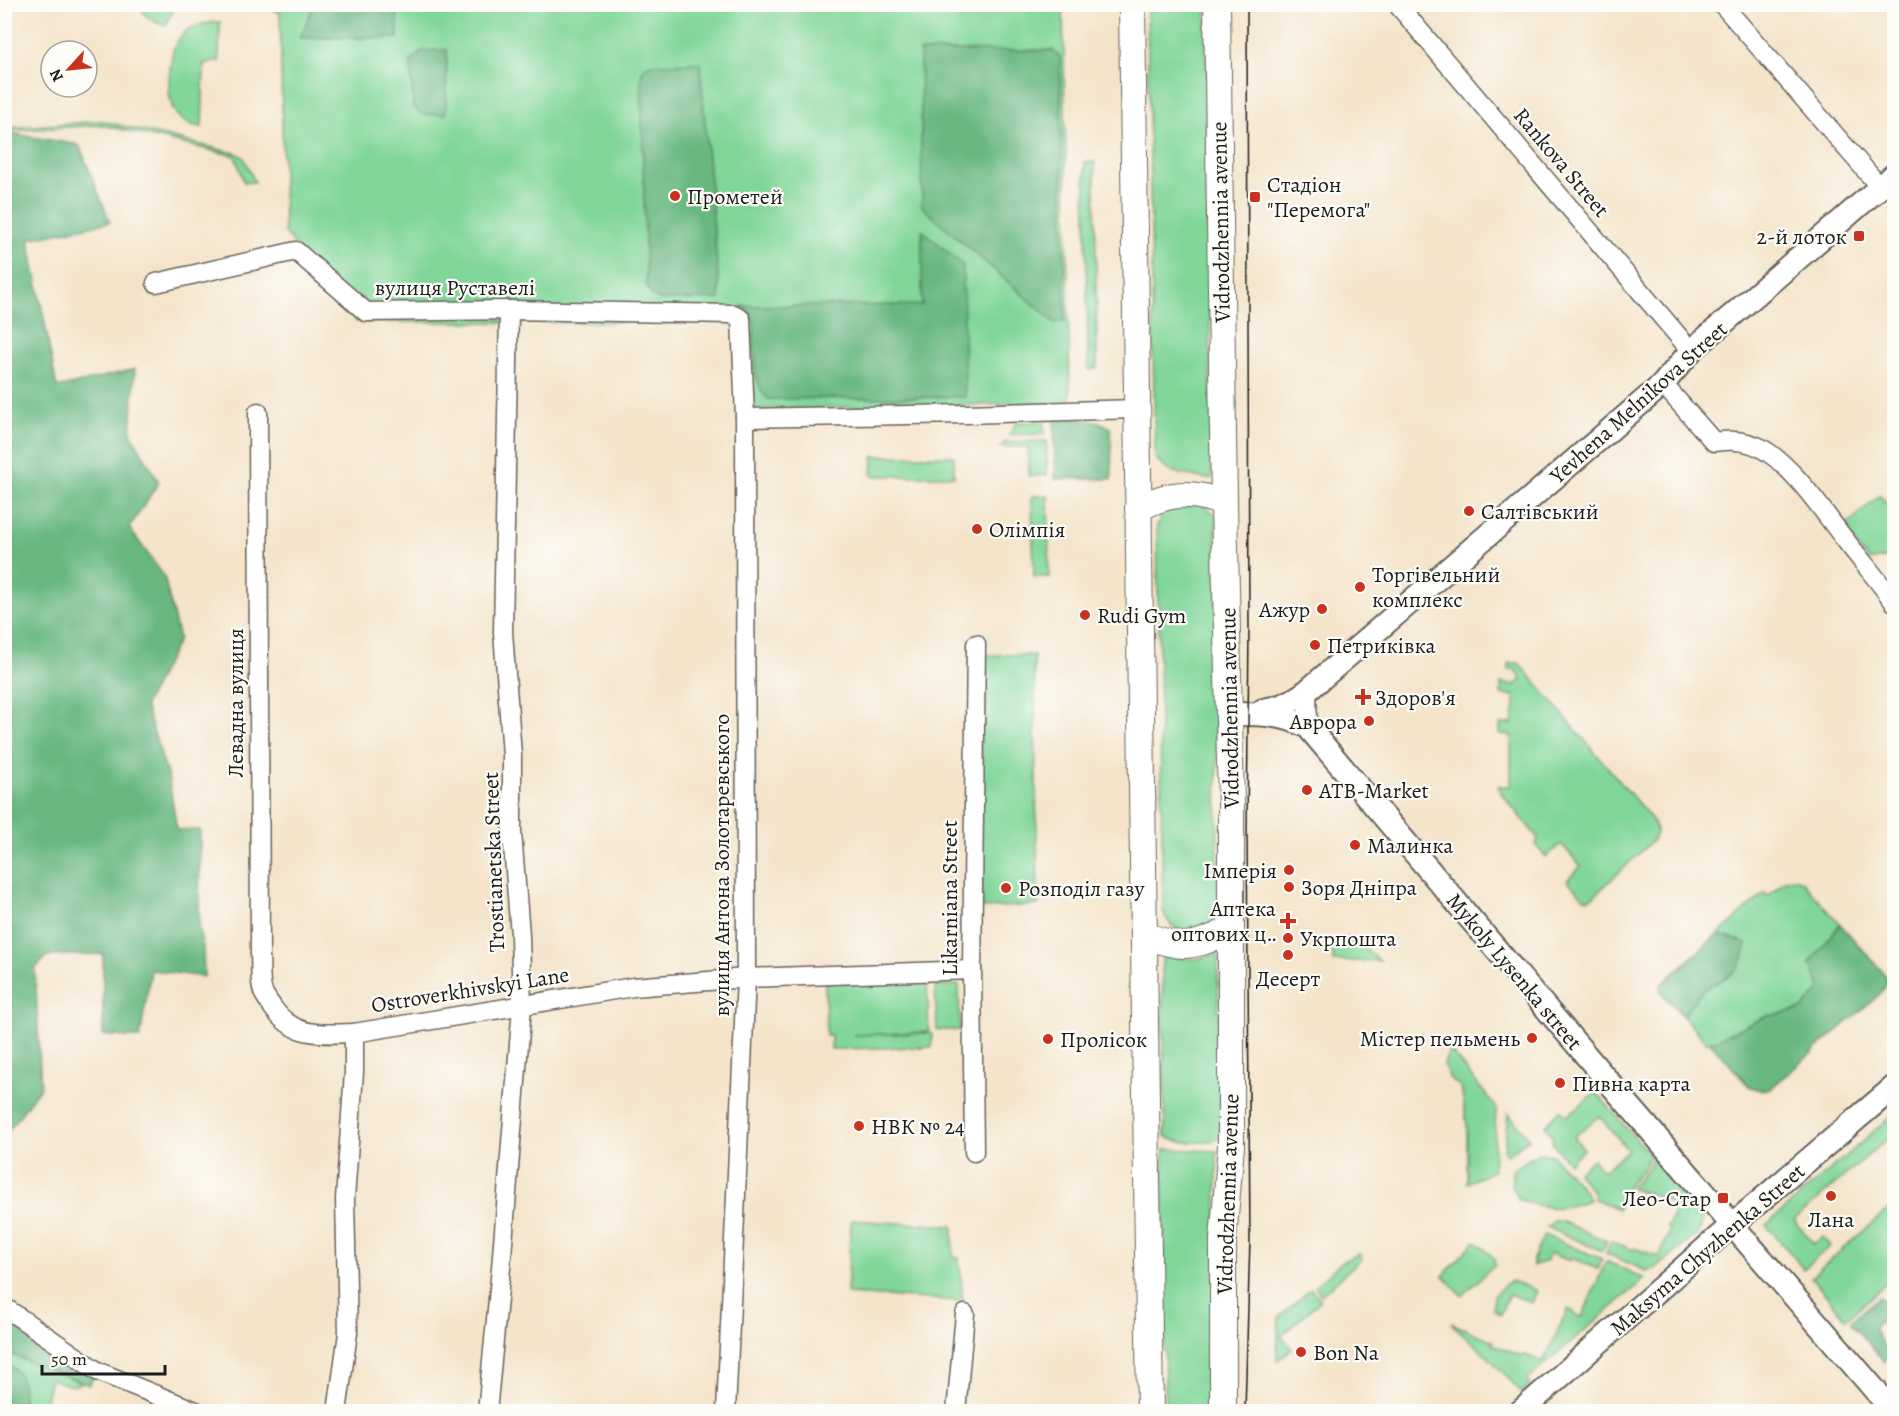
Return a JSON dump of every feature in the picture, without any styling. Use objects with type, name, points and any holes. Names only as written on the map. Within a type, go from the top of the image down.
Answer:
[{"type":"main road","points":[[1132,4],[1150,1412]]},
{"type":"main road","name":"Vidrodzhennia avenue","points":[[1217,4],[1231,803],[1230,1146],[1223,1239],[1223,1412]]},
{"type":"main road","points":[[1138,509],[1165,496],[1178,494],[1210,497],[1224,504]]},
{"type":"main road","points":[[1145,935],[1180,946],[1211,939],[1230,930]]},
{"type":"street","name":"Rankova Street","points":[[1397,4],[1691,351]]},
{"type":"street","points":[[1722,4],[1887,181]]},
{"type":"street","name":"Yevhena Melnikova Street","points":[[1229,714],[1282,707],[1294,701],[1663,384],[1691,351],[1887,181]]},
{"type":"street","name":"вулиця Руставелі","points":[[156,283],[296,251],[366,312],[508,310],[734,314],[741,319]]},
{"type":"street","name":"Trostianetska Street","points":[[487,1412],[522,1006],[512,832],[512,755],[503,632],[508,310]]},
{"type":"street","name":"вулиця Антона Золотаревського","points":[[726,1412],[746,978],[745,418],[741,319]]},
{"type":"street","points":[[1663,384],[1714,442],[1728,440],[1745,442],[1761,448],[1776,459],[1808,492],[1894,602]]},
{"type":"street","points":[[745,418],[1136,409]]},
{"type":"street","name":"Левадна вулиця","points":[[258,412],[260,943],[263,993],[277,1013],[302,1032],[354,1033]]},
{"type":"street","name":"Likarniana Street","points":[[974,1152],[972,970],[976,644]]},
{"type":"street","points":[[1307,690],[1308,727]]},
{"type":"street","name":"Mykoly Lysenka street","points":[[1229,714],[1282,716],[1294,719],[1308,727],[1894,1412]]},
{"type":"street","name":"Ostroverkhivskyi Lane","points":[[337,1412],[348,1332],[345,1199],[354,1072],[354,1033],[633,987],[746,978],[972,970]]},
{"type":"street","name":"Maksyma Chyzhenka Street","points":[[1520,1412],[1732,1225],[1894,1087]]},
{"type":"street","points":[[4,1307],[97,1371],[198,1412]]},
{"type":"street","points":[[957,1412],[965,1314]]},
{"type":"green space","points":[[141,4],[176,5],[165,26],[149,18],[144,13]]},
{"type":"green space","name":"Прометей","points":[[264,5],[1063,5],[1070,403],[754,409],[751,333],[728,322],[357,322],[284,232],[280,13]]},
{"type":"green space","points":[[314,5],[397,5],[398,38],[300,38]]},
{"type":"green space","points":[[1147,5],[1206,5],[1212,478],[1209,479],[1171,471],[1155,457]]},
{"type":"green space","points":[[220,22],[219,62],[204,63],[202,127],[191,125],[177,115],[172,108],[169,80],[172,55],[175,45],[189,29],[201,24]]},
{"type":"green space","points":[[447,50],[446,114],[422,115],[413,107],[411,61],[422,51]]},
{"type":"green space","points":[[1052,50],[1060,56],[1065,322],[1054,322],[922,207],[920,51]]},
{"type":"green space","points":[[700,63],[720,299],[660,300],[650,293],[646,282],[641,75],[644,68],[651,64]]},
{"type":"green space","points":[[102,121],[239,154],[244,158],[255,182],[244,182],[235,156],[103,125],[5,131],[5,128]]},
{"type":"green space","points":[[5,132],[79,145],[110,222],[29,239],[57,388],[135,369],[131,434],[159,482],[129,528],[164,576],[179,639],[145,705],[169,780],[177,830],[200,830],[199,928],[203,947],[204,977],[151,970],[140,1038],[103,1035],[103,954],[47,956],[35,969],[41,1086],[5,1136]]},
{"type":"green space","points":[[1085,162],[1095,162],[1097,367],[1092,370],[1088,369]]},
{"type":"green space","points":[[922,230],[963,265],[965,397],[769,399],[763,394],[755,365],[754,323],[750,313],[742,306],[922,305]]},
{"type":"green space","points":[[1054,420],[1091,420],[1111,428],[1112,479],[1055,479]]},
{"type":"green space","points":[[1017,422],[1044,422],[1044,434],[1009,435]]},
{"type":"green space","points":[[1047,441],[1047,475],[1029,476],[1028,447],[1001,447],[1005,442]]},
{"type":"green space","points":[[873,456],[954,456],[954,476],[872,476]]},
{"type":"green space","points":[[1880,495],[1894,514],[1894,549],[1885,558],[1869,561],[1843,528]]},
{"type":"green space","points":[[1032,496],[1048,496],[1049,577],[1034,577]]},
{"type":"green space","points":[[1200,503],[1216,515],[1218,913],[1206,928],[1189,933],[1173,927],[1163,909],[1157,526],[1164,508]]},
{"type":"green space","points":[[981,655],[1034,655],[1038,905],[983,908],[978,896]]},
{"type":"green space","points":[[1509,663],[1519,663],[1655,825],[1656,832],[1652,841],[1593,897],[1587,899],[1583,897],[1567,880],[1581,866],[1561,844],[1546,857],[1536,846],[1538,838],[1501,793],[1498,786],[1511,786],[1511,735],[1500,734],[1500,724],[1512,724],[1515,704],[1514,696],[1501,694],[1501,683],[1514,685],[1522,680],[1515,669],[1509,670]]},
{"type":"green space","points":[[1795,878],[1802,881],[1887,977],[1887,983],[1880,994],[1771,1088],[1760,1090],[1749,1086],[1710,1042],[1706,1042],[1660,988],[1765,893],[1768,896],[1786,880]]},
{"type":"green space","points":[[1840,924],[1887,977],[1887,983],[1880,994],[1771,1088],[1760,1090],[1749,1086],[1710,1042],[1767,1016],[1802,1009],[1821,989],[1810,963]]},
{"type":"green space","points":[[1716,936],[1726,936],[1747,943],[1741,963],[1732,974],[1704,990],[1683,1016],[1660,988]]},
{"type":"green space","points":[[1351,937],[1380,961],[1333,961],[1333,950],[1345,938]]},
{"type":"green space","points":[[1216,952],[1218,954],[1220,1139],[1178,1141],[1165,1136],[1162,959],[1166,954],[1191,959]]},
{"type":"green space","points":[[927,979],[929,1032],[854,1035],[932,1033],[932,1047],[831,1049],[831,1035],[826,1035],[825,981]]},
{"type":"green space","points":[[959,985],[960,1030],[937,1030],[935,986]]},
{"type":"green space","points":[[1449,1049],[1496,1107],[1493,1171],[1467,1183],[1467,1125],[1461,1087],[1450,1079],[1444,1065]]},
{"type":"green space","points":[[1596,1092],[1650,1155],[1645,1166],[1628,1186],[1618,1209],[1594,1199],[1593,1192],[1577,1173],[1593,1159],[1603,1171],[1628,1150],[1599,1116],[1574,1137],[1584,1149],[1569,1163],[1553,1144],[1552,1136],[1545,1126],[1560,1110],[1567,1116]]},
{"type":"green space","points":[[1508,1113],[1529,1139],[1507,1155],[1504,1152]]},
{"type":"green space","points":[[1894,1114],[1894,1133],[1794,1220],[1814,1244],[1823,1237],[1830,1246],[1804,1269],[1766,1225]]},
{"type":"green space","points":[[1165,1149],[1217,1151],[1215,1411],[1165,1411],[1163,1154]]},
{"type":"green space","points":[[1539,1153],[1552,1155],[1587,1194],[1589,1200],[1554,1208],[1519,1200],[1512,1185],[1512,1170]]},
{"type":"green space","points":[[1653,1157],[1702,1220],[1700,1232],[1656,1268],[1646,1271],[1606,1253],[1611,1241],[1659,1257],[1670,1230],[1667,1228],[1677,1205],[1631,1188],[1648,1168]]},
{"type":"green space","points":[[1894,1204],[1894,1277],[1846,1319],[1811,1277]]},
{"type":"green space","points":[[851,1220],[953,1226],[953,1257],[959,1258],[963,1301],[847,1294]]},
{"type":"green space","points":[[1554,1221],[1561,1221],[1607,1241],[1602,1251],[1547,1227]]},
{"type":"green space","points":[[1544,1235],[1602,1259],[1598,1269],[1571,1258],[1570,1261],[1550,1253],[1546,1261],[1533,1266],[1533,1259]]},
{"type":"green space","points":[[1475,1241],[1494,1258],[1495,1264],[1462,1296],[1443,1276]]},
{"type":"green space","points":[[1359,1254],[1362,1258],[1321,1295],[1315,1286],[1343,1261]]},
{"type":"green space","points":[[1606,1261],[1645,1279],[1528,1379],[1529,1387],[1522,1393],[1451,1323],[1493,1341],[1492,1344],[1543,1362],[1568,1309],[1573,1311],[1573,1314],[1582,1317]]},
{"type":"green space","points":[[1512,1281],[1537,1291],[1532,1303],[1509,1294],[1500,1314],[1493,1309],[1494,1296],[1504,1285]]},
{"type":"green space","points":[[1311,1289],[1321,1300],[1281,1336],[1292,1349],[1277,1361],[1279,1317]]},
{"type":"green space","points":[[1879,1297],[1891,1307],[1894,1318],[1894,1322],[1878,1323],[1875,1327],[1878,1337],[1892,1354],[1884,1362],[1850,1322]]},
{"type":"green space","points":[[4,1316],[95,1375],[89,1385],[5,1352]]},
{"type":"green space","points":[[4,1352],[81,1382],[71,1386],[51,1379],[43,1411],[5,1411]]},
{"type":"green space","points":[[4,1365],[18,1372],[21,1378],[26,1411],[5,1411]]},
{"type":"tram line","points":[[1245,1412],[1250,1239],[1247,832],[1249,628],[1247,4]]},
{"type":"place","name":"Прометей","points":[[675,196]]},
{"type":"place","name":"Стадіон \"Перемога\"","points":[[1255,197]]},
{"type":"place","name":"2-й лоток","points":[[1859,236]]},
{"type":"place","name":"Салтівський","points":[[1469,511]]},
{"type":"place","name":"Олімпія","points":[[977,529]]},
{"type":"place","name":"Торгівельний комплекс","points":[[1360,587]]},
{"type":"place","name":"Ажур","points":[[1322,609]]},
{"type":"place","name":"Rudi Gym","points":[[1085,615]]},
{"type":"place","name":"Петриківка","points":[[1315,645]]},
{"type":"place","name":"Здоров'я","points":[[1363,697]]},
{"type":"place","name":"Аврора","points":[[1369,721]]},
{"type":"place","name":"ATB-Market","points":[[1307,790]]},
{"type":"place","name":"Малинка","points":[[1355,845]]},
{"type":"place","name":"Імперія","points":[[1289,870]]},
{"type":"place","name":"Зоря Дніпра","points":[[1289,887]]},
{"type":"place","name":"Розподіл газу","points":[[1006,888]]},
{"type":"place","name":"Аптека оптових ц‥","points":[[1288,921]]},
{"type":"place","name":"Укрпошта","points":[[1288,938]]},
{"type":"place","name":"Десерт","points":[[1288,955]]},
{"type":"place","name":"Містер пельмень","points":[[1532,1038]]},
{"type":"place","name":"Пролісок","points":[[1048,1039]]},
{"type":"place","name":"Пивна карта","points":[[1560,1083]]},
{"type":"place","name":"НВК № 24","points":[[859,1126]]},
{"type":"place","name":"Лана","points":[[1831,1196]]},
{"type":"place","name":"Лео-Стар","points":[[1723,1198]]},
{"type":"place","name":"Bon Na","points":[[1301,1352]]}]
